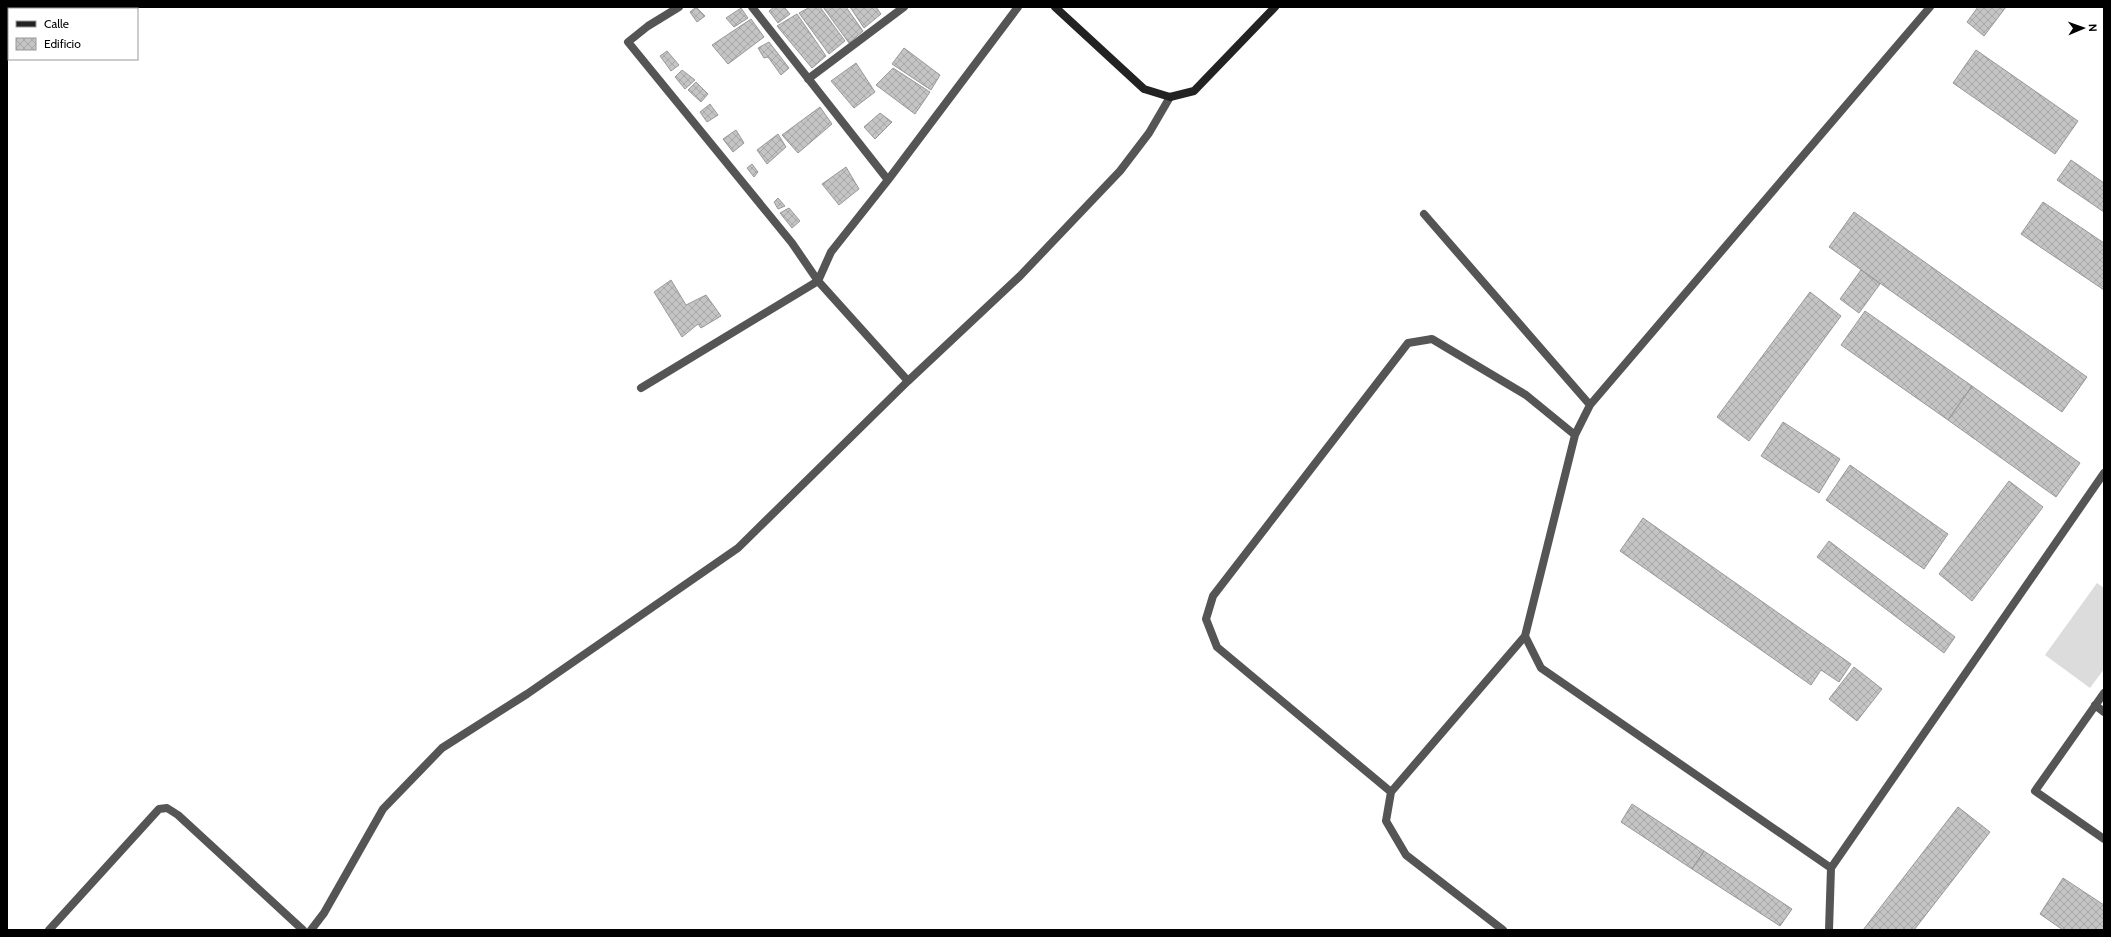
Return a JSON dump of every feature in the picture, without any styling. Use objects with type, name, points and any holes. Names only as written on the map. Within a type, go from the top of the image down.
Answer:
[{"type":"main road","points":[[1055,7],[1144,89],[1170,97],[1194,91],[1275,7]]},
{"type":"street","points":[[679,7],[648,26],[628,42],[792,244],[818,281],[908,381]]},
{"type":"street","points":[[752,7],[888,180]]},
{"type":"street","points":[[808,79],[904,7]]},
{"type":"street","points":[[641,388],[818,281],[831,252],[888,180],[1018,7]]},
{"type":"street","points":[[1502,930],[1406,855],[1386,821],[1391,792],[1524,636],[1576,435],[1590,405],[1930,7]]},
{"type":"street","points":[[312,930],[324,913],[383,809],[442,748],[527,694],[738,548],[908,381],[1020,276],[1120,171],[1149,133],[1170,97]]},
{"type":"street","points":[[1424,214],[1590,405]]},
{"type":"street","points":[[1391,792],[1217,647],[1206,619],[1213,596],[1408,343],[1432,339],[1526,395],[1576,435]]},
{"type":"street","points":[[1829,930],[1831,868],[2104,473]]},
{"type":"street","points":[[1524,636],[1541,668],[1831,868]]},
{"type":"street","points":[[2104,693],[2094,705],[2035,791],[2104,839]]},
{"type":"street","points":[[2094,705],[2104,712]]},
{"type":"street","points":[[49,930],[159,809],[167,808],[178,815],[304,930]]},
{"type":"shaded area","points":[[2097,583],[2104,588],[2104,669],[2090,688],[2045,655]]},
{"type":"building","points":[[696,7],[705,16],[697,22],[690,12]]},
{"type":"building","points":[[774,7],[784,7],[790,14],[778,23],[769,11]]},
{"type":"building","points":[[810,7],[820,7],[845,41],[829,54],[799,13]]},
{"type":"building","points":[[823,7],[846,7],[863,31],[849,43]]},
{"type":"building","points":[[850,7],[876,7],[881,14],[864,28]]},
{"type":"building","points":[[1978,7],[2006,7],[1984,36],[1967,22]]},
{"type":"building","points":[[741,8],[748,18],[734,27],[726,18]]},
{"type":"building","points":[[797,14],[826,56],[812,68],[777,26]]},
{"type":"building","points":[[751,19],[764,37],[728,64],[712,45]]},
{"type":"building","points":[[769,42],[789,68],[781,75],[768,57],[764,58],[758,48]]},
{"type":"building","points":[[904,48],[940,75],[931,90],[892,64]]},
{"type":"building","points":[[1976,50],[2078,121],[2055,154],[1953,83]]},
{"type":"building","points":[[667,51],[679,65],[671,71],[660,56]]},
{"type":"building","points":[[856,63],[875,92],[854,108],[831,81]]},
{"type":"building","points":[[893,68],[930,92],[915,114],[876,85]]},
{"type":"building","points":[[682,70],[695,80],[685,89],[675,77]]},
{"type":"building","points":[[696,82],[708,94],[701,102],[688,90]]},
{"type":"building","points":[[710,104],[718,115],[707,122],[700,112]]},
{"type":"building","points":[[820,107],[832,124],[798,153],[782,135]]},
{"type":"building","points":[[880,113],[892,122],[875,139],[864,127]]},
{"type":"building","points":[[736,130],[744,143],[733,152],[723,139]]},
{"type":"building","points":[[778,134],[786,147],[767,164],[757,150]]},
{"type":"building","points":[[2071,160],[2104,183],[2104,212],[2057,180]]},
{"type":"building","points":[[752,164],[758,172],[754,177],[747,168]]},
{"type":"building","points":[[846,167],[859,189],[839,205],[822,184]]},
{"type":"building","points":[[778,198],[785,206],[778,209],[774,202]]},
{"type":"building","points":[[2043,202],[2104,243],[2104,290],[2021,234]]},
{"type":"building","points":[[789,208],[800,221],[792,228],[780,213]]},
{"type":"building","points":[[1854,212],[2087,377],[2062,412],[1829,247]]},
{"type":"building","points":[[1861,270],[1880,284],[1859,313],[1840,299]]},
{"type":"building","points":[[671,280],[686,305],[706,295],[721,316],[701,328],[698,324],[682,337],[654,292]]},
{"type":"building","points":[[1810,292],[1841,316],[1749,441],[1717,417]]},
{"type":"building","points":[[1865,311],[1972,386],[1948,420],[1841,345]]},
{"type":"building","points":[[1972,386],[2080,463],[2056,497],[1948,420]]},
{"type":"building","points":[[1783,422],[1840,459],[1819,493],[1761,456]]},
{"type":"building","points":[[1850,465],[1948,534],[1924,569],[1826,500]]},
{"type":"building","points":[[2009,481],[2043,507],[1972,601],[1939,574]]},
{"type":"building","points":[[1643,518],[1851,664],[1839,682],[1821,670],[1811,685],[1620,551]]},
{"type":"building","points":[[1829,541],[1955,637],[1944,653],[1817,557]]},
{"type":"building","points":[[1854,667],[1882,689],[1857,721],[1829,699]]},
{"type":"building","points":[[1632,804],[1704,851],[1692,869],[1621,822]]},
{"type":"building","points":[[1958,807],[1990,832],[1914,930],[1863,930]]},
{"type":"building","points":[[1704,851],[1792,909],[1780,926],[1692,869]]},
{"type":"building","points":[[2063,878],[2104,905],[2104,930],[2063,930],[2040,914]]}]
